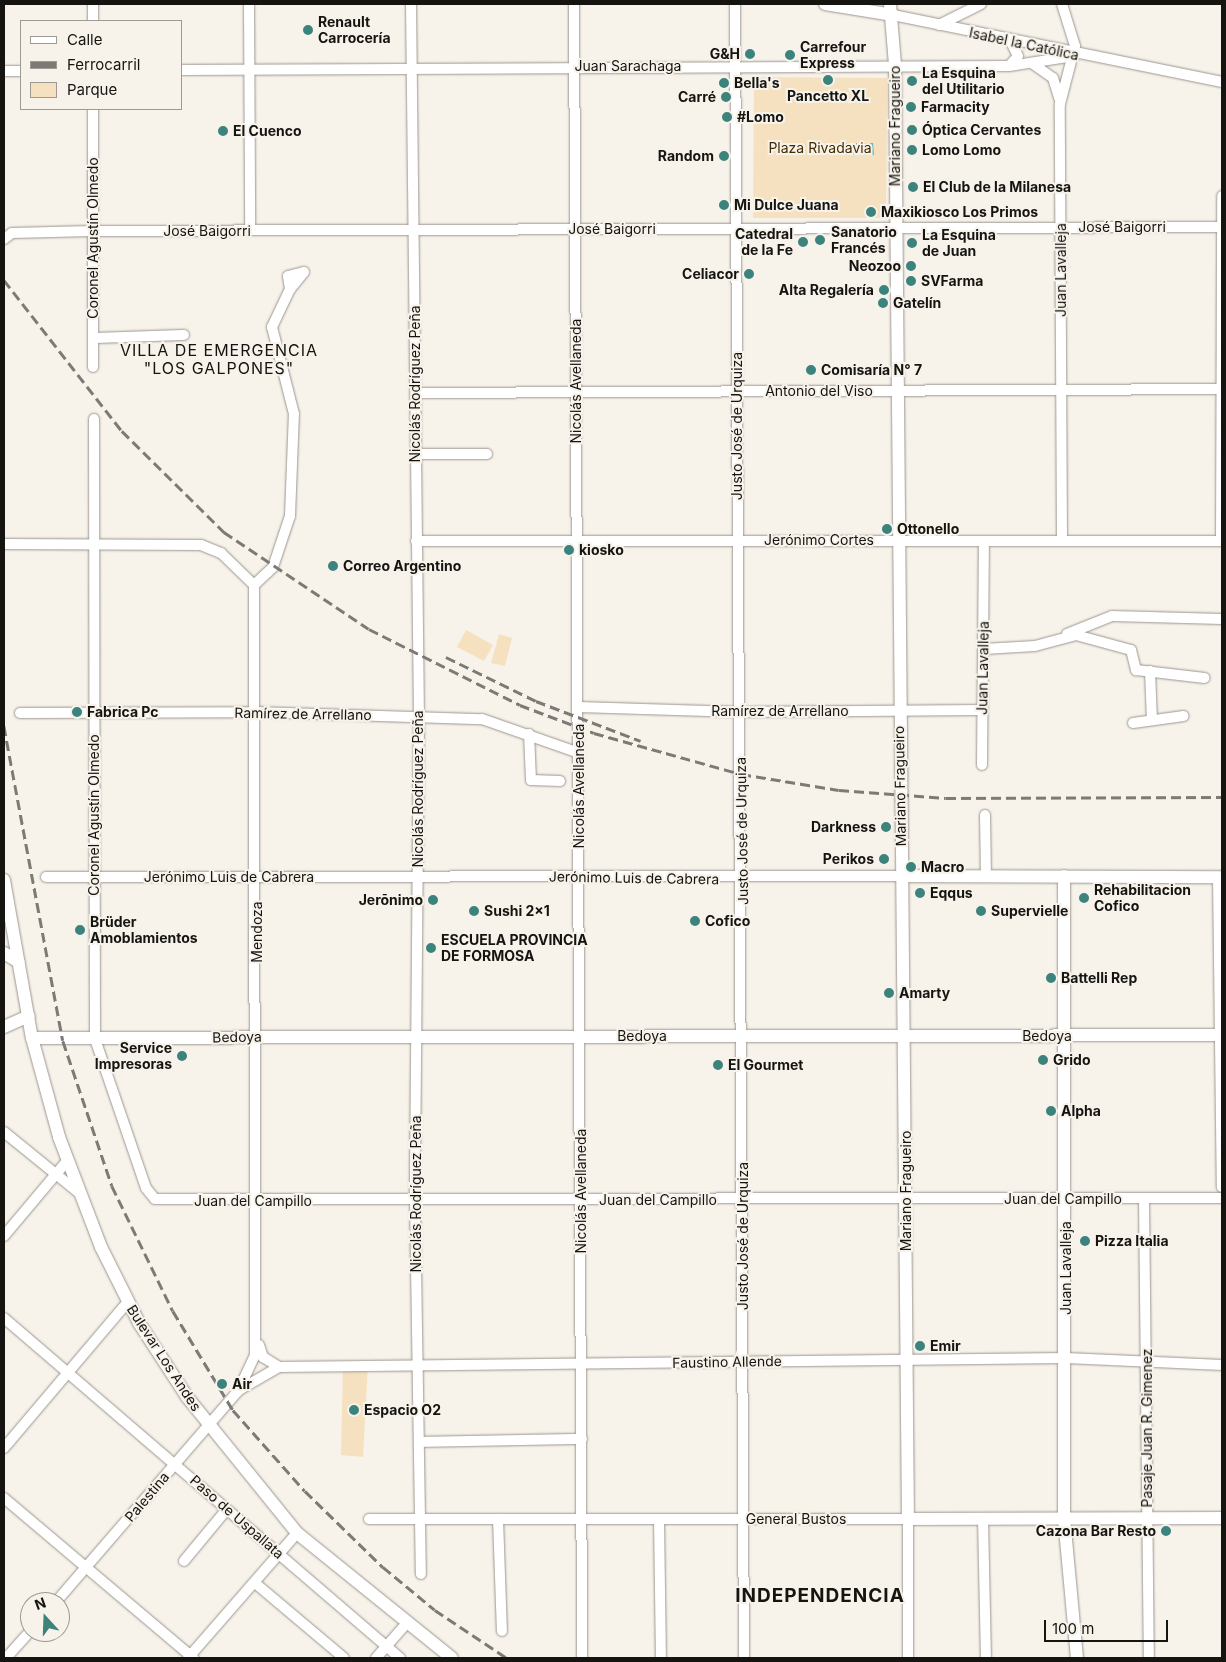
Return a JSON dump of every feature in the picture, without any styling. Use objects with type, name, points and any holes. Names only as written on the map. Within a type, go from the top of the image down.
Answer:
[{"type":"main road","name":"Isabel la Católica","points":[[826,4],[891,10]]},
{"type":"main road","name":"Mariano Fragueiro","points":[[891,10],[895,65],[908,1518]]},
{"type":"main road","name":"Jerónimo Luis de Cabrera","points":[[902,876],[1220,877]]},
{"type":"main road","name":"Juan Lavalleja","points":[[1064,876],[1066,1198],[1064,1518],[1077,1658]]},
{"type":"main road","name":"Bulevar Los Andes","points":[[4,880],[32,1038],[67,1161],[78,1192],[127,1302],[170,1373],[209,1425],[297,1533],[406,1624],[452,1658]]},
{"type":"main road","points":[[4,953],[19,962]]},
{"type":"main road","points":[[4,1027],[29,1016]]},
{"type":"main road","name":"Bedoya","points":[[32,1038],[63,1041],[258,1037],[1221,1035]]},
{"type":"main road","name":"Bedoya","points":[[36,1054],[63,1041]]},
{"type":"main road","name":"General Bustos","points":[[908,1518],[1222,1518]]},
{"type":"street","points":[[93,4],[93,20]]},
{"type":"street","points":[[249,4],[250,230]]},
{"type":"street","name":"Nicolás Rodríguez Peña","points":[[411,4],[418,717],[415,1201],[421,1574]]},
{"type":"street","name":"Nicolás Avellaneda","points":[[574,4],[582,1658]]},
{"type":"street","name":"Justo José de Urquiza","points":[[735,4],[738,540],[743,879],[742,1362],[744,1658]]},
{"type":"street","points":[[939,25],[981,4]]},
{"type":"street","points":[[1062,4],[1074,56]]},
{"type":"street","name":"Isabel la Católica","points":[[891,10],[939,25],[1074,56],[1222,82]]},
{"type":"street","points":[[1009,66],[1018,56],[1011,42]]},
{"type":"street","name":"Juan Sarachaga","points":[[182,70],[412,66],[1009,66],[1032,64],[1074,56]]},
{"type":"street","name":"Juan Lavalleja","points":[[1062,540],[1060,104],[1065,74],[1074,56]]},
{"type":"street","points":[[1032,64],[1053,78],[1060,104]]},
{"type":"street","points":[[4,71],[20,71]]},
{"type":"street","name":"Coronel Agustín Olmedo","points":[[93,110],[93,367]]},
{"type":"street","points":[[1222,196],[1222,541]]},
{"type":"street","name":"José Baigorri","points":[[4,239],[12,233],[92,231],[1222,227]]},
{"type":"street","points":[[4,544],[211,547],[254,585],[273,567],[290,516],[294,414],[273,346],[272,327],[290,289]]},
{"type":"street","points":[[93,338],[184,335]]},
{"type":"street","name":"Antonio del Viso","points":[[416,393],[1222,388]]},
{"type":"street","name":"Coronel Agustín Olmedo","points":[[94,419],[93,879],[95,1039],[146,1188],[155,1199]]},
{"type":"street","points":[[416,454],[487,454]]},
{"type":"street","name":"Jerónimo Cortes","points":[[416,541],[1222,541]]},
{"type":"street","name":"Juan Lavalleja","points":[[982,765],[984,541]]},
{"type":"street","name":"Mendoza","points":[[238,1391],[255,1355],[257,1337],[258,1037],[254,585]]},
{"type":"street","points":[[984,649],[1034,646],[1112,616],[1222,619]]},
{"type":"street","points":[[1064,636],[1130,650],[1133,666],[1150,672],[1205,678]]},
{"type":"street","points":[[1150,672],[1152,720]]},
{"type":"street","name":"Ramírez de Arrellano","points":[[578,707],[740,712],[982,710]]},
{"type":"street","name":"Ramírez de Arrellano","points":[[20,713],[255,712],[494,720],[579,753]]},
{"type":"street","points":[[1134,723],[1184,716]]},
{"type":"street","points":[[529,734],[531,780],[560,781]]},
{"type":"street","points":[[984,815],[986,876]]},
{"type":"street","name":"Jerónimo Luis de Cabrera","points":[[46,877],[93,879],[257,876],[743,879],[902,876]]},
{"type":"street","points":[[1220,877],[1222,1187]]},
{"type":"street","points":[[4,1132],[55,1177],[78,1192]]},
{"type":"street","points":[[5,1232],[67,1161]]},
{"type":"street","name":"Pasaje Juan R. Gimenez","points":[[1144,1198],[1149,1658]]},
{"type":"street","name":"Juan del Campillo","points":[[155,1199],[415,1201],[1222,1198]]},
{"type":"street","points":[[4,1448],[127,1302]]},
{"type":"street","name":"Paso de Uspallata","points":[[4,1318],[400,1658]]},
{"type":"street","name":"Mendoza","points":[[257,1337],[262,1357],[279,1366]]},
{"type":"street","name":"Faustino Allende","points":[[279,1366],[1066,1358],[1146,1359],[1183,1367],[1222,1365]]},
{"type":"street","points":[[238,1391],[279,1366]]},
{"type":"street","name":"Palestina","points":[[65,1592],[238,1391]]},
{"type":"street","points":[[420,1442],[582,1439]]},
{"type":"street","points":[[4,1498],[190,1658],[297,1533]]},
{"type":"street","points":[[184,1562],[227,1509]]},
{"type":"street","name":"General Bustos","points":[[369,1520],[908,1518]]},
{"type":"street","name":"Mariano Fragueiro","points":[[908,1518],[908,1658]]},
{"type":"street","points":[[984,1518],[986,1658]]},
{"type":"street","points":[[498,1519],[502,1631]]},
{"type":"street","points":[[659,1519],[661,1658]]},
{"type":"street","points":[[255,1583],[344,1658]]},
{"type":"street","points":[[376,1658],[406,1624]]},
{"type":"street","points":[[6,1658],[20,1642]]},
{"type":"green space","name":"Plaza Rivadavia","points":[[754,77],[887,78],[886,218],[753,218]]},
{"type":"green space","points":[[466,630],[493,645],[484,661],[457,647]]},
{"type":"green space","points":[[499,634],[512,638],[505,666],[491,663]]},
{"type":"green space","name":"Espacio O2","points":[[368,1364],[363,1457],[341,1455],[343,1365]]},
{"type":"water","points":[[843,143],[873,143],[874,155],[862,155],[861,146],[854,147],[855,155],[843,155]]},
{"type":"railway","points":[[4,280],[122,431],[224,532],[369,629],[520,705],[594,733],[741,774],[839,790],[946,798],[1222,797]]},
{"type":"railway","points":[[446,657],[536,701],[641,741]]},
{"type":"railway","points":[[4,726],[63,1041],[112,1186],[173,1311],[233,1410],[305,1491],[383,1567],[435,1610],[507,1658]]},
{"type":"place","name":"Renault Carrocería","points":[[308,30]]},
{"type":"place","name":"G&H","points":[[750,54]]},
{"type":"place","name":"Carrefour Express","points":[[790,55]]},
{"type":"place","name":"Pancetto XL","points":[[828,80]]},
{"type":"place","name":"La Esquina del Utilitario","points":[[912,81]]},
{"type":"place","name":"Bella's","points":[[724,83]]},
{"type":"place","name":"Carré","points":[[726,97]]},
{"type":"place","name":"Farmacity","points":[[911,107]]},
{"type":"place","name":"#Lomo","points":[[727,117]]},
{"type":"place","name":"Óptica Cervantes","points":[[912,130]]},
{"type":"place","name":"El Cuenco","points":[[223,131]]},
{"type":"place","name":"Lomo Lomo","points":[[912,150]]},
{"type":"place","name":"Random","points":[[724,156]]},
{"type":"place","name":"El Club de la Milanesa","points":[[913,187]]},
{"type":"place","name":"Mi Dulce Juana","points":[[724,205]]},
{"type":"place","name":"Maxikiosco Los Primos","points":[[871,212]]},
{"type":"place","name":"Sanatorio Francés","points":[[820,240]]},
{"type":"place","name":"Catedral de la Fe","points":[[803,242]]},
{"type":"place","name":"La Esquina de Juan","points":[[912,243]]},
{"type":"place","name":"Neozoo","points":[[911,266]]},
{"type":"place","name":"Celiacor","points":[[749,274]]},
{"type":"place","name":"SVFarma","points":[[911,281]]},
{"type":"place","name":"Alta Regalería","points":[[884,290]]},
{"type":"place","name":"Gatelín","points":[[883,303]]},
{"type":"place","name":"Comisaría N° 7","points":[[811,370]]},
{"type":"place","name":"Ottonello","points":[[887,529]]},
{"type":"place","name":"kiosko","points":[[569,550]]},
{"type":"place","name":"Correo Argentino","points":[[333,566]]},
{"type":"place","name":"Fabrica Pc","points":[[77,712]]},
{"type":"place","name":"Darkness","points":[[886,827]]},
{"type":"place","name":"Perikos","points":[[884,859]]},
{"type":"place","name":"Macro","points":[[911,867]]},
{"type":"place","name":"Eqqus","points":[[920,893]]},
{"type":"place","name":"Rehabilitacion Cofico","points":[[1084,898]]},
{"type":"place","name":"Jerōnimo","points":[[433,900]]},
{"type":"place","name":"Sushi 2x1","points":[[474,911]]},
{"type":"place","name":"Supervielle","points":[[981,911]]},
{"type":"place","name":"Cofico","points":[[695,921]]},
{"type":"place","name":"Brüder Amoblamientos","points":[[80,930]]},
{"type":"place","name":"ESCUELA PROVINCIA DE FORMOSA","points":[[431,948]]},
{"type":"place","name":"Battelli Rep","points":[[1051,978]]},
{"type":"place","name":"Amarty","points":[[889,993]]},
{"type":"place","name":"Service Impresoras","points":[[182,1056]]},
{"type":"place","name":"Grido","points":[[1043,1060]]},
{"type":"place","name":"El Gourmet","points":[[718,1065]]},
{"type":"place","name":"Alpha","points":[[1051,1111]]},
{"type":"place","name":"Pizza Italia","points":[[1085,1241]]},
{"type":"place","name":"Emir","points":[[920,1346]]},
{"type":"place","name":"Air","points":[[222,1384]]},
{"type":"place","name":"Espacio O2","points":[[354,1410]]},
{"type":"place","name":"Cazona Bar Resto","points":[[1166,1531]]},
{"type":"district","name":"VILLA DE EMERGENCIA \"LOS GALPONES\"","points":[[218,359]]},
{"type":"district","name":"INDEPENDENCIA","points":[[820,1596]]}]
